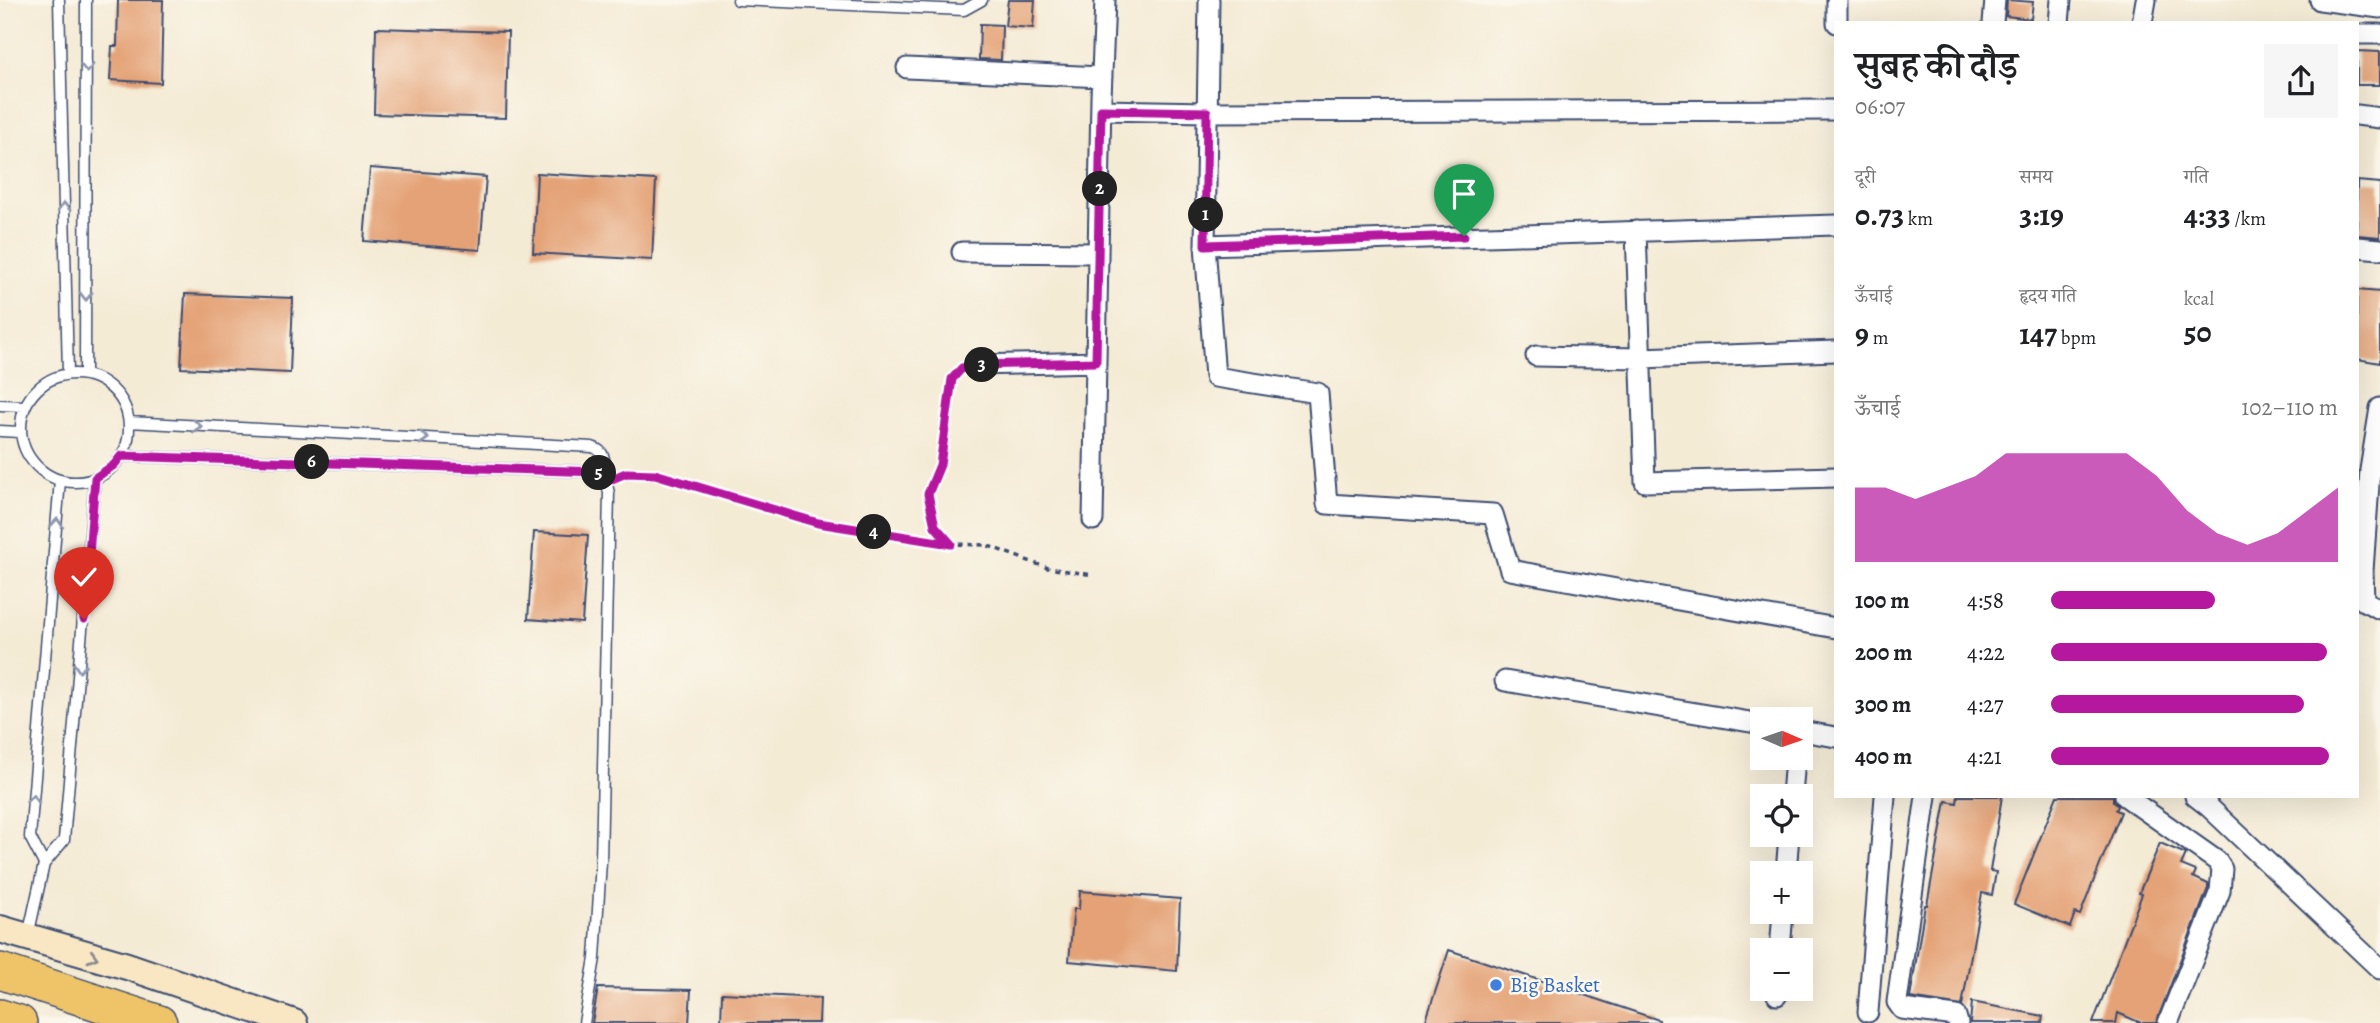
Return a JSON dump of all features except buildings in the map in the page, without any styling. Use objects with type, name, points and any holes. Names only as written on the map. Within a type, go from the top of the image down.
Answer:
[{"type":"highway","points":[[0,971],[159,1023]]},
{"type":"highway","points":[[0,1017],[19,1023]]},
{"type":"street","points":[[1093,520],[1105,0]]},
{"type":"street","points":[[1209,0],[1205,245],[1215,377],[1318,393],[1327,504],[1493,514],[1510,570],[1834,628]]},
{"type":"street","points":[[1837,0],[1837,21]]},
{"type":"street","points":[[1993,21],[1995,0]]},
{"type":"street","points":[[2059,21],[2061,0]]},
{"type":"street","points":[[2142,21],[2146,0]]},
{"type":"street","points":[[2319,0],[2380,8]]},
{"type":"street","points":[[2359,34],[2380,34]]},
{"type":"street","points":[[906,68],[1102,77]]},
{"type":"street","points":[[1101,110],[1834,110]]},
{"type":"street","points":[[2359,115],[2380,118]]},
{"type":"street","points":[[1205,245],[1834,225]]},
{"type":"street","points":[[1636,231],[1645,482],[1834,478]]},
{"type":"street","points":[[2359,247],[2380,249]]},
{"type":"street","points":[[962,252],[1098,253]]},
{"type":"street","points":[[1536,356],[1640,358],[1834,351]]},
{"type":"street","points":[[978,365],[1096,362]]},
{"type":"street","points":[[2380,408],[2370,470],[2374,510],[2363,571],[2364,601],[2380,609]]},
{"type":"street","points":[[1505,681],[1750,722]]},
{"type":"street","points":[[1813,733],[1834,737]]},
{"type":"street","points":[[1868,1012],[1885,798]]},
{"type":"street","points":[[1926,798],[1897,1002],[1902,1009],[1956,1016],[1958,1023]]},
{"type":"street","points":[[2198,798],[2380,969]]},
{"type":"street","points":[[2133,799],[2217,861],[2222,869],[2220,891],[2168,1023]]},
{"type":"street","points":[[0,929],[127,966],[293,1023]]},
{"type":"lane","points":[[60,0],[68,373]]},
{"type":"lane","points":[[85,374],[86,0]]},
{"type":"lane","points":[[738,0],[964,10],[982,0]]},
{"type":"lane","points":[[68,373],[85,374],[96,377],[115,391],[122,400],[128,434],[121,456],[114,465],[95,478],[73,482],[60,480],[38,468],[30,458],[20,432],[24,406],[38,387],[49,380],[68,373]]},
{"type":"lane","points":[[0,405],[24,406]]},
{"type":"lane","points":[[128,422],[592,447],[600,449],[604,457],[605,465],[599,472]]},
{"type":"lane","points":[[0,431],[20,432]]},
{"type":"lane","points":[[121,456],[599,472],[607,481],[609,493],[601,861],[595,958],[584,1023]]},
{"type":"lane","points":[[27,938],[44,864],[64,840],[95,478]]},
{"type":"lane","points":[[44,864],[30,837],[60,480]]},
{"type":"path","points":[[951,544],[935,526],[928,494],[940,465],[952,379],[962,368],[978,365]]},
{"type":"path","points":[[607,481],[626,473],[655,474],[818,523],[951,544],[986,545],[1048,568],[1093,575]]},
{"type":"place","name":"Big Basket","points":[[1496,985]]},
{"type":"route","points":[[84,619],[95,478],[114,465],[121,456],[599,472],[607,481],[626,473],[655,474],[818,523],[951,544],[935,526],[928,494],[940,465],[952,379],[962,368],[978,365],[1096,362],[1101,110],[1207,112],[1205,245],[1464,236]]}]
